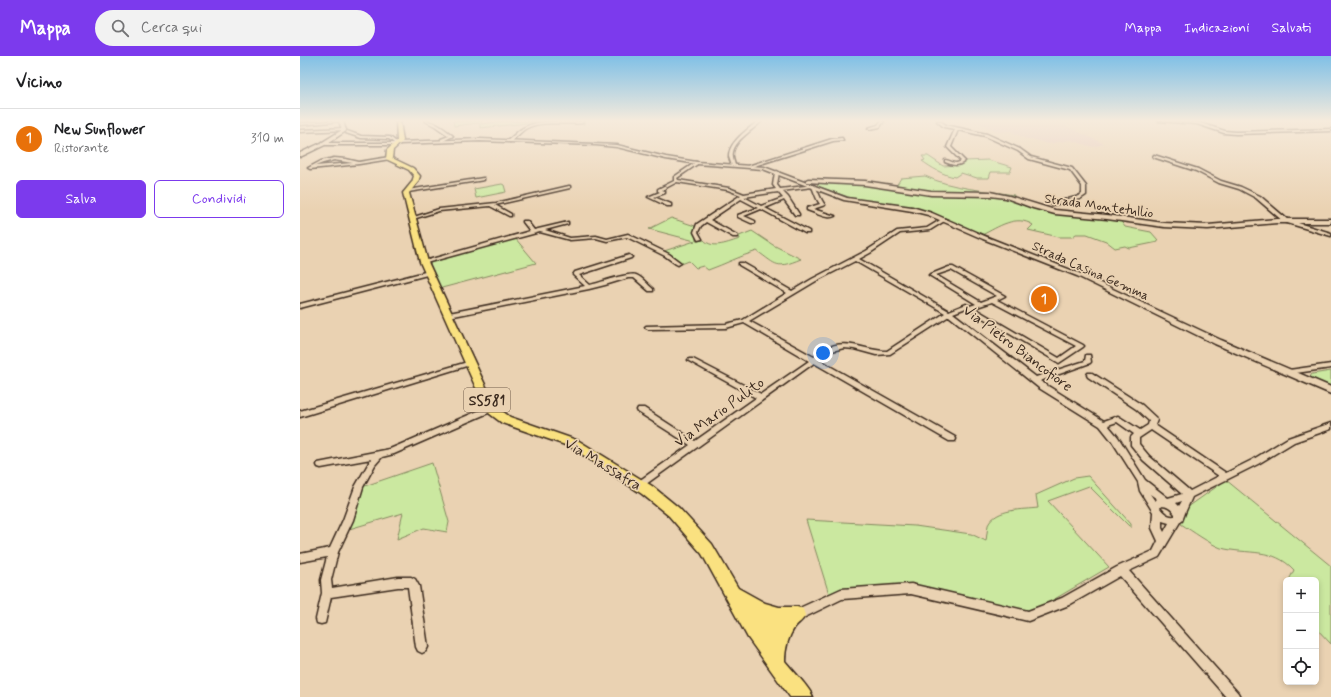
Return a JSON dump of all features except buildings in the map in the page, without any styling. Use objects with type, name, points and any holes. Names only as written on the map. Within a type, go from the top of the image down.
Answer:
[{"type":"main road","points":[[300,155],[310,151]]},
{"type":"main road","points":[[390,151],[389,159],[411,169],[417,176],[415,182],[408,191]]},
{"type":"main road","name":"Via Massafra","points":[[408,191],[406,193],[424,262],[492,408],[506,420],[575,444],[639,485],[674,512],[707,550],[754,632],[798,695]]},
{"type":"main road","points":[[732,593],[760,610],[788,617]]},
{"type":"main road","points":[[754,632],[763,634],[770,631],[788,617]]},
{"type":"main road","points":[[776,664],[777,650],[788,617]]},
{"type":"street","name":"Strada Casina Gemma","points":[[638,151],[697,163],[750,166],[777,172],[811,184],[846,199],[912,209],[930,214],[1079,275],[1218,342],[1331,391]]},
{"type":"street","points":[[732,151],[731,154],[733,165]]},
{"type":"street","points":[[750,166],[798,151]]},
{"type":"street","points":[[946,161],[954,165],[963,161],[953,151]]},
{"type":"street","points":[[1020,151],[1030,158],[1073,170],[1084,186],[1084,195],[1054,204]]},
{"type":"street","points":[[1154,156],[1197,170],[1220,182],[1240,188],[1258,197],[1286,221],[1331,235]]},
{"type":"street","points":[[359,163],[345,158],[332,159],[320,161],[310,168],[345,166],[389,158]]},
{"type":"street","points":[[676,181],[675,178],[697,163]]},
{"type":"street","points":[[777,172],[775,185],[798,214]]},
{"type":"street","points":[[408,191],[483,179]]},
{"type":"street","points":[[669,205],[650,197],[664,192],[659,190],[676,181],[729,189],[807,232]]},
{"type":"street","name":"Strada Montetullio","points":[[811,184],[865,183],[931,193],[990,194],[1007,197],[1055,212],[1164,225],[1208,227],[1286,221],[1331,221]]},
{"type":"street","points":[[700,239],[696,232],[697,229],[706,220],[742,196],[811,184],[817,193],[818,199],[823,205],[809,209],[828,216],[833,216]]},
{"type":"street","points":[[413,218],[439,210],[491,205],[569,187]]},
{"type":"street","points":[[753,222],[740,216],[786,198]]},
{"type":"street","points":[[491,205],[509,215]]},
{"type":"street","points":[[706,220],[735,236]]},
{"type":"street","points":[[648,327],[726,326],[745,321],[791,293],[855,259],[899,232],[928,229],[944,220]]},
{"type":"street","points":[[525,222],[533,232]]},
{"type":"street","points":[[424,262],[566,223]]},
{"type":"street","points":[[540,230],[568,238],[596,237],[608,240],[628,235],[667,255],[678,264]]},
{"type":"street","points":[[589,287],[576,274],[577,273],[629,257]]},
{"type":"street","name":"Via Pietro Biancofiore","points":[[855,259],[949,313],[1050,391],[1103,424],[1115,439],[1142,482]]},
{"type":"street","points":[[741,264],[791,293]]},
{"type":"street","points":[[981,304],[932,275],[951,268],[1002,296],[993,300]]},
{"type":"street","points":[[300,306],[429,273]]},
{"type":"street","points":[[450,315],[589,287],[628,276],[635,276],[651,290]]},
{"type":"street","points":[[970,308],[1059,361],[1081,346],[993,300]]},
{"type":"street","name":"Via Mario Pulito","points":[[639,485],[830,349],[844,346],[876,353],[888,353],[949,313],[966,306],[970,308],[993,300]]},
{"type":"street","points":[[745,321],[952,439]]},
{"type":"street","points":[[1035,380],[1088,362],[1088,356]]},
{"type":"street","points":[[692,360],[762,398]]},
{"type":"street","points":[[300,414],[470,363]]},
{"type":"street","points":[[1289,372],[1331,366]]},
{"type":"street","points":[[1090,375],[1139,407],[1153,420],[1152,426],[1135,437],[1135,445],[1146,458],[1189,495]]},
{"type":"street","points":[[321,465],[378,456],[391,452],[492,408]]},
{"type":"street","points":[[641,410],[696,445]]},
{"type":"street","points":[[1103,424],[1118,419],[1140,434]]},
{"type":"street","points":[[1152,426],[1225,476]]},
{"type":"street","points":[[1163,541],[1157,528],[1155,505],[1160,502],[1167,502],[1189,495],[1255,462],[1290,440],[1331,426]]},
{"type":"street","points":[[321,619],[327,593],[326,580],[333,552],[348,520],[359,487],[372,463],[378,456]]},
{"type":"street","points":[[1142,482],[1176,508],[1178,516]]},
{"type":"street","points":[[1142,482],[1144,491],[1156,510],[1164,518],[1178,516]]},
{"type":"street","points":[[788,617],[841,594],[911,589],[1028,616],[1065,602],[1121,570],[1156,554],[1189,495]]},
{"type":"street","points":[[300,558],[333,552]]},
{"type":"street","points":[[1121,570],[1234,697]]},
{"type":"street","points":[[327,593],[398,582],[411,582],[414,586],[422,647]]},
{"type":"green space","points":[[922,156],[928,156],[943,166],[960,165],[965,161],[988,160],[1012,167],[1010,172],[991,172],[989,178],[977,178],[961,173],[955,177],[942,173],[922,161],[925,160]]},
{"type":"green space","points":[[925,176],[947,184],[1014,195],[1014,198],[925,191],[896,186],[901,178]]},
{"type":"green space","points":[[818,183],[861,183],[935,195],[991,196],[1012,199],[1022,205],[1050,212],[1120,220],[1125,227],[1151,232],[1158,242],[1129,248],[1125,246],[1115,248],[1106,241],[1087,234],[1076,234],[1072,237],[1059,237],[1028,230],[1033,225],[1020,221],[1014,221],[1001,225],[982,235],[925,211],[857,200],[817,186]]},
{"type":"green space","points":[[502,184],[504,185],[506,192],[476,198],[474,189]]},
{"type":"green space","points":[[671,218],[695,226],[696,241],[704,240],[708,243],[716,245],[740,239],[739,236],[752,231],[773,245],[801,259],[782,265],[774,263],[757,251],[708,270],[703,266],[696,268],[689,261],[679,265],[661,252],[695,241],[649,229]]},
{"type":"green space","points":[[515,238],[536,263],[438,289],[427,262]]},
{"type":"green space","points":[[1331,371],[1331,388],[1309,378],[1312,374]]},
{"type":"green space","points":[[432,463],[449,522],[447,532],[424,528],[397,539],[403,513],[346,530],[359,488]]},
{"type":"green space","points":[[1088,476],[1131,524],[1131,528],[1089,486],[1048,501],[1109,567],[1036,610],[1005,612],[896,588],[829,594],[806,520],[915,526],[971,534],[986,541],[988,525],[997,515],[1010,511],[1038,508],[1036,495],[1074,478]]},
{"type":"green space","points":[[1226,480],[1331,566],[1331,644],[1319,631],[1319,577],[1290,577],[1294,570],[1278,558],[1260,553],[1231,550],[1217,546],[1181,524],[1188,507]]},
{"type":"place","name":"New Sunflower","points":[[1044,299]]}]
